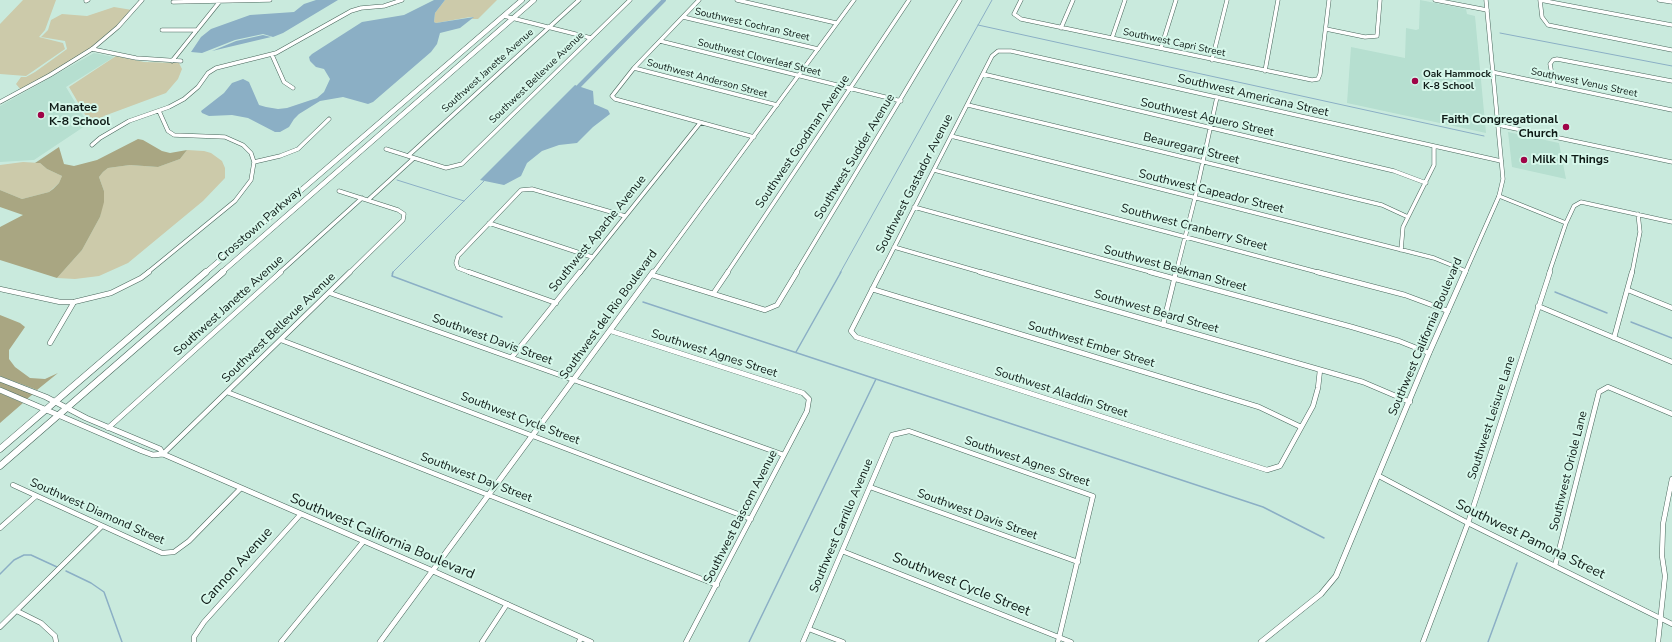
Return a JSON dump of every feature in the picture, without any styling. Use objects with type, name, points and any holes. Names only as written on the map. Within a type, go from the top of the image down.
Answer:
[{"type":"main road","name":"Crosstown Parkway","points":[[0,449],[522,0]]},
{"type":"main road","name":"Crosstown Parkway","points":[[0,466],[534,0]]},
{"type":"street","points":[[0,102],[55,73],[92,49],[118,28],[142,0]]},
{"type":"street","points":[[173,2],[270,0]]},
{"type":"street","points":[[92,145],[100,138],[124,123],[159,111],[184,99],[198,87],[208,73],[216,68],[272,55],[351,11],[361,8],[384,6],[402,0]]},
{"type":"street","name":"Southwest Janette Avenue","points":[[408,156],[580,0]]},
{"type":"street","name":"Southwest Bellevue Avenue","points":[[414,158],[446,168],[462,164],[630,0]]},
{"type":"street","points":[[699,0],[634,68],[615,90],[612,96],[615,99],[754,137]]},
{"type":"street","points":[[736,0],[836,23]]},
{"type":"street","name":"Southwest del Rio Boulevard","points":[[380,642],[854,0]]},
{"type":"street","name":"Southwest Goodman Avenue","points":[[713,294],[910,0]]},
{"type":"street","name":"Southwest Sudder Avenue","points":[[713,294],[756,308],[770,308],[780,302],[960,0]]},
{"type":"street","name":"Southwest Capri Street","points":[[1021,0],[1014,14],[1021,19],[1309,80],[1318,79],[1320,74],[1326,29]]},
{"type":"street","points":[[1061,28],[1073,0]]},
{"type":"street","points":[[1112,38],[1125,0]]},
{"type":"street","points":[[1161,48],[1176,0]]},
{"type":"street","points":[[1212,60],[1227,0]]},
{"type":"street","points":[[1265,71],[1278,0]]},
{"type":"street","points":[[1329,0],[1326,29],[1365,37],[1377,36],[1380,0]]},
{"type":"street","points":[[1434,0],[1486,10]]},
{"type":"street","name":"Southwest California Boulevard","points":[[1261,642],[1321,594],[1336,576],[1410,402],[1429,353],[1498,196],[1503,179],[1486,0]]},
{"type":"street","points":[[1672,25],[1540,0],[1542,17],[1548,25],[1672,50]]},
{"type":"street","points":[[1659,0],[1672,2]]},
{"type":"street","points":[[172,61],[220,1]]},
{"type":"street","points":[[504,16],[591,38]]},
{"type":"street","name":"Southwest Cochran Street","points":[[683,17],[818,49]]},
{"type":"street","points":[[162,30],[197,30]]},
{"type":"street","name":"Southwest Cloverleaf Street","points":[[660,41],[901,101]]},
{"type":"street","points":[[92,49],[136,58],[181,61]]},
{"type":"street","name":"Southwest Gastador Avenue","points":[[851,331],[993,54],[1001,50]]},
{"type":"street","name":"Southwest Americana Street","points":[[1001,50],[1501,161]]},
{"type":"street","points":[[272,55],[284,82],[293,88]]},
{"type":"street","points":[[1554,85],[1550,64],[1556,59],[1672,81]]},
{"type":"street","name":"Southwest Anderson Street","points":[[634,68],[776,105]]},
{"type":"street","name":"Southwest Venus Street","points":[[1492,72],[1672,110]]},
{"type":"street","name":"Southwest Aguero Street","points":[[983,74],[1394,171],[1426,183]]},
{"type":"street","points":[[1163,325],[1195,198],[1209,128],[1217,97]]},
{"type":"street","name":"Beauregard Street","points":[[968,105],[1382,205],[1408,216]]},
{"type":"street","points":[[0,289],[42,300],[60,302],[74,302],[111,293],[145,274],[235,201],[245,190],[251,180],[254,162],[251,153],[243,145],[225,137],[174,135],[168,131],[159,111]]},
{"type":"street","points":[[254,162],[280,156],[298,148],[310,139],[330,119]]},
{"type":"street","name":"Southwest Apache Avenue","points":[[512,358],[700,123]]},
{"type":"street","points":[[1498,125],[1672,162]]},
{"type":"street","name":"Southwest Capeador Street","points":[[951,136],[1434,258],[1466,271]]},
{"type":"street","points":[[1401,250],[1402,230],[1434,165],[1434,146]]},
{"type":"street","points":[[339,191],[368,200],[414,158],[386,149]]},
{"type":"street","name":"Southwest Cranberry Street","points":[[934,170],[1413,297],[1448,312]]},
{"type":"street","points":[[556,303],[458,268],[456,263],[458,256],[521,190],[532,189],[625,216]]},
{"type":"street","points":[[1498,196],[1566,223]]},
{"type":"street","name":"Southwest Janette Avenue","points":[[108,428],[362,198]]},
{"type":"street","name":"Southwest Bellevue Avenue","points":[[163,454],[401,223],[404,214],[398,210],[368,200]]},
{"type":"street","name":"Southwest Leisure Lane","points":[[1423,642],[1468,523],[1538,306],[1566,223],[1574,206],[1581,202],[1638,214]]},
{"type":"street","name":"Southwest Beekman Street","points":[[914,207],[1352,327],[1399,341],[1429,353]]},
{"type":"street","points":[[1614,338],[1628,290],[1640,232],[1638,214],[1672,222]]},
{"type":"street","points":[[489,223],[592,257]]},
{"type":"street","name":"Southwest Beard Street","points":[[894,247],[1373,385],[1410,402]]},
{"type":"street","points":[[652,275],[713,294]]},
{"type":"street","name":"Southwest Ember Street","points":[[872,289],[1260,407],[1301,428]]},
{"type":"street","points":[[1628,290],[1672,308]]},
{"type":"street","name":"Southwest Davis Street","points":[[330,293],[784,455]]},
{"type":"street","points":[[50,343],[74,302]]},
{"type":"street","points":[[1538,306],[1672,362]]},
{"type":"street","name":"Southwest Aladdin Street","points":[[851,331],[856,337],[1267,470],[1280,466],[1301,428]]},
{"type":"street","name":"Southwest Agnes Street","points":[[610,332],[802,394],[809,399]]},
{"type":"street","name":"Southwest Cycle Street","points":[[281,340],[534,435],[751,519]]},
{"type":"street","points":[[1301,428],[1317,395],[1320,370]]},
{"type":"street","name":"Southwest California Boulevard","points":[[0,379],[55,402],[108,428],[160,449],[163,454]]},
{"type":"street","name":"Southwest Oriole Lane","points":[[1555,566],[1599,392],[1608,387],[1672,414]]},
{"type":"street","name":"Southwest California Boulevard","points":[[0,390],[57,416],[142,451],[153,454],[163,454],[240,489],[507,604],[580,640],[590,642]]},
{"type":"street","name":"Southwest Day Street","points":[[227,392],[717,584]]},
{"type":"street","name":"Southwest Bascom Avenue","points":[[686,642],[807,411],[809,399]]},
{"type":"street","name":"Southwest Agnes Street","points":[[909,431],[1093,496],[1078,562]]},
{"type":"street","name":"Southwest Carrillo Avenue","points":[[803,642],[892,435],[909,431]]},
{"type":"street","name":"Southwest Pamona Street","points":[[1379,476],[1468,523],[1672,624]]},
{"type":"street","points":[[1658,642],[1662,619],[1665,576],[1662,556],[1663,524],[1672,478]]},
{"type":"street","name":"Southwest Diamond Street","points":[[12,485],[162,553],[174,552],[189,541],[240,489]]},
{"type":"street","name":"Southwest Davis Street","points":[[870,487],[1078,562]]},
{"type":"street","points":[[0,528],[36,496]]},
{"type":"street","name":"Cannon Avenue","points":[[194,639],[204,622],[300,515]]},
{"type":"street","points":[[0,627],[102,526]]},
{"type":"street","points":[[281,642],[363,542]]},
{"type":"street","name":"Southwest Cycle Street","points":[[842,551],[1059,640],[1071,642]]},
{"type":"street","points":[[1059,640],[1078,562]]},
{"type":"street","points":[[482,642],[507,604]]},
{"type":"street","points":[[16,611],[41,623],[55,636],[56,642]]},
{"type":"street","points":[[809,629],[843,642]]},
{"type":"shaded area","points":[[23,0],[56,0],[45,30],[39,37],[63,43],[65,49],[26,76],[0,74],[0,24]]},
{"type":"shaded area","points":[[445,0],[497,0],[478,19],[472,19],[473,17],[470,17],[436,23],[434,22],[435,13]]},
{"type":"shaded area","name":"Oak Hammock K-8 School","points":[[1420,0],[1466,9],[1467,14],[1475,16],[1486,133],[1347,103],[1351,47],[1405,58],[1406,28],[1416,30],[1419,29]]},
{"type":"shaded area","points":[[114,7],[132,10],[116,27],[90,49],[21,90],[16,84],[21,77],[26,77],[35,72],[67,49],[65,41],[41,37],[48,30],[51,20],[62,14],[87,16]]},
{"type":"shaded area","name":"Manatee K-8 School","points":[[94,53],[114,57],[66,87],[88,124],[34,160],[0,162],[0,106]]},
{"type":"shaded area","points":[[116,56],[144,62],[179,63],[182,69],[178,79],[166,93],[104,116],[89,125],[90,123],[69,87]]},
{"type":"shaded area","points":[[1508,132],[1559,143],[1566,179],[1512,167]]},
{"type":"shaded area","points":[[138,139],[143,140],[162,151],[170,153],[187,150],[180,159],[158,167],[130,165],[108,168],[103,172],[99,177],[104,191],[104,202],[100,217],[82,250],[57,278],[0,260],[0,227],[23,215],[0,207],[0,190],[22,199],[49,192],[59,183],[62,176],[47,169],[40,163],[35,163],[59,147],[64,164],[74,166],[97,160]]},
{"type":"shaded area","points":[[187,150],[211,153],[222,161],[225,168],[225,178],[203,201],[128,263],[99,276],[75,279],[57,278],[82,250],[100,217],[104,191],[99,177],[103,172],[108,168],[130,165],[158,167],[180,159]]},
{"type":"shaded area","points":[[23,162],[40,163],[47,169],[62,176],[59,183],[49,192],[22,199],[0,190],[0,165]]},
{"type":"shaded area","points":[[0,315],[20,323],[25,327],[9,350],[9,359],[15,367],[30,378],[45,379],[58,373],[37,390],[0,376]]},
{"type":"shaded area","points":[[0,382],[33,394],[27,399],[0,387]]},
{"type":"shaded area","points":[[0,393],[23,403],[0,423]]},
{"type":"water","points":[[316,0],[338,0],[283,33],[273,37],[263,34],[235,40],[202,53],[191,52],[201,37],[211,29],[250,15],[294,12],[304,4]]},
{"type":"water","points":[[434,0],[445,0],[435,13],[434,22],[436,23],[474,17],[460,28],[440,33],[437,44],[431,52],[373,102],[368,104],[343,97],[320,101],[299,114],[289,127],[280,132],[275,132],[248,118],[232,115],[209,116],[201,111],[224,93],[232,83],[243,79],[249,82],[259,105],[266,107],[278,109],[287,108],[317,98],[324,92],[330,79],[324,69],[316,67],[310,61],[309,57],[312,54],[362,22],[404,15]]},
{"type":"water","points":[[263,35],[271,37],[212,51],[236,41]]},
{"type":"water","points":[[575,85],[593,91],[594,104],[608,110],[610,114],[593,127],[577,143],[559,145],[542,151],[527,163],[521,176],[504,185],[480,180]]},
{"type":"waterway","points":[[579,86],[664,0]]},
{"type":"waterway","points":[[978,25],[992,0]]},
{"type":"waterway","points":[[840,273],[978,25]]},
{"type":"waterway","points":[[978,25],[1484,136]]},
{"type":"waterway","points":[[1500,33],[1672,66]]},
{"type":"waterway","points":[[397,180],[464,201]]},
{"type":"waterway","points":[[464,201],[484,181]]},
{"type":"waterway","points":[[393,272],[464,201]]},
{"type":"waterway","points":[[393,272],[392,276],[502,317]]},
{"type":"waterway","points":[[796,352],[841,272]]},
{"type":"waterway","points":[[1555,292],[1607,313]]},
{"type":"waterway","points":[[643,302],[876,379]]},
{"type":"waterway","points":[[1631,322],[1672,338]]},
{"type":"waterway","points":[[749,642],[876,379]]},
{"type":"waterway","points":[[876,379],[1263,507],[1324,538]]},
{"type":"waterway","points":[[0,574],[14,560],[24,555],[31,555],[57,567]]},
{"type":"waterway","points":[[1488,642],[1517,563]]},
{"type":"waterway","points":[[66,571],[91,583],[104,592],[122,642]]},
{"type":"place","name":"Oak Hammock K-8 School","points":[[1415,81]]},
{"type":"place","name":"Manatee K-8 School","points":[[41,115]]},
{"type":"place","name":"Faith Congregational Church","points":[[1566,127]]},
{"type":"place","name":"Milk N Things","points":[[1524,160]]}]
